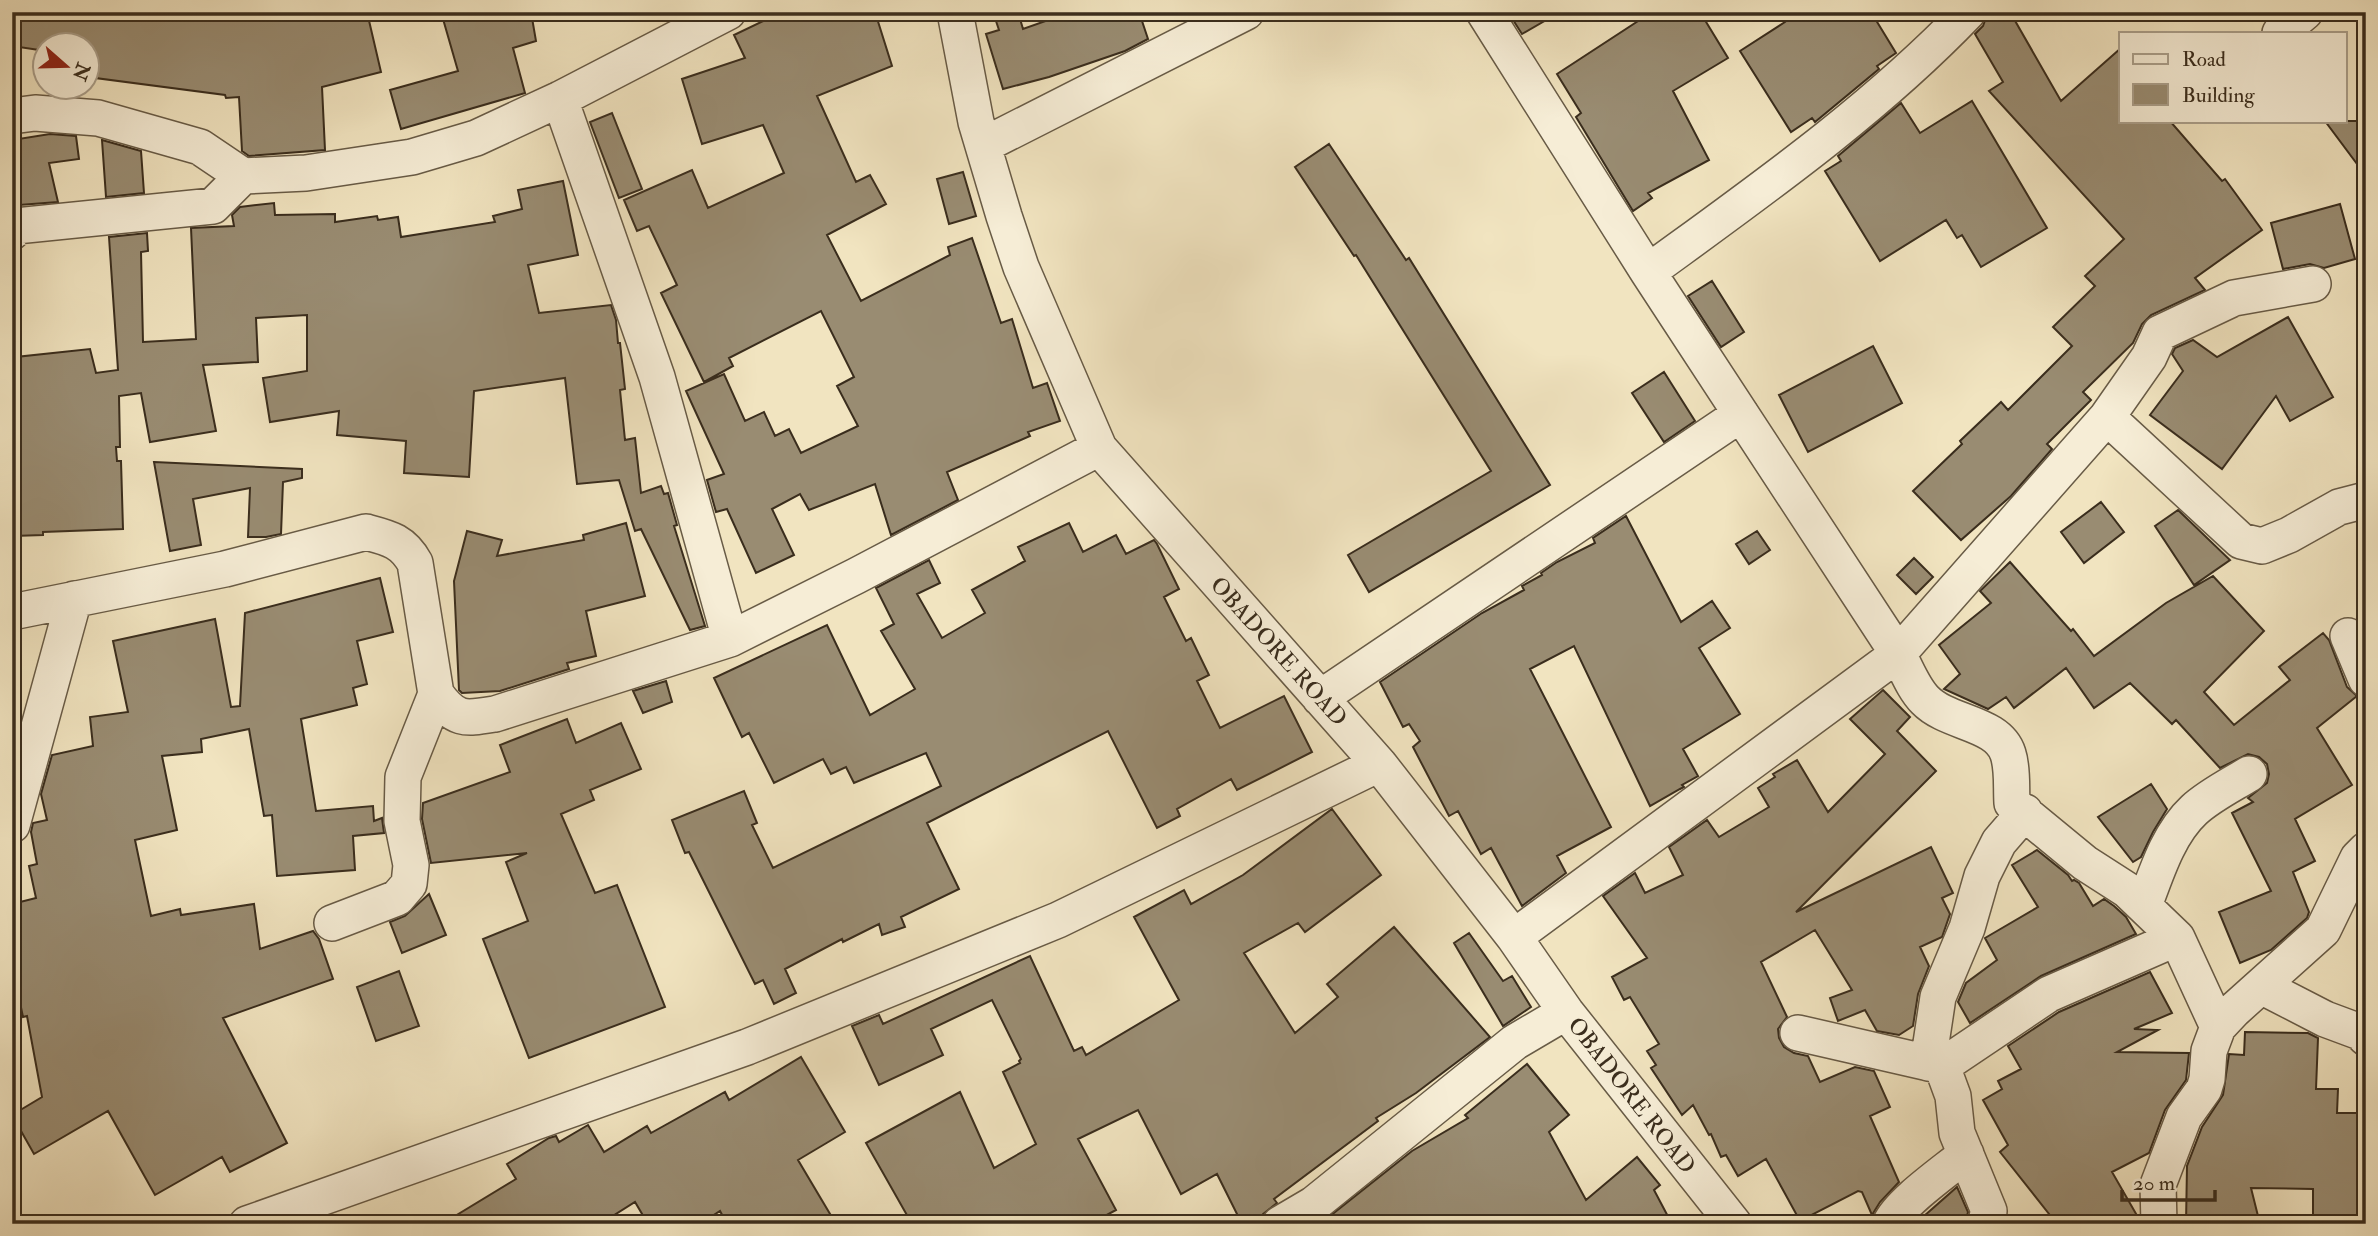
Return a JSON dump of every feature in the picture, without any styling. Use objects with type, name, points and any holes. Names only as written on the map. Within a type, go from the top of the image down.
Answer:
[{"type":"street","points":[[12,116],[35,113],[98,118],[200,147],[243,176],[306,173],[412,157],[476,138],[560,99],[728,12]]},
{"type":"street","name":"OBADORE ROAD","points":[[955,12],[976,122],[1021,267],[1099,448],[1378,764],[1514,937],[1566,1012],[1734,1224]]},
{"type":"street","points":[[984,145],[1246,12]]},
{"type":"street","points":[[1484,12],[1648,272],[1898,654],[1923,699],[1939,711],[1987,731],[2000,740],[2008,753],[2012,803],[2085,863],[2127,890],[2177,938],[2218,1027]]},
{"type":"street","points":[[2281,32],[2305,12]]},
{"type":"street","points":[[1648,272],[1818,148],[1948,20]]},
{"type":"street","points":[[560,99],[657,377],[730,639]]},
{"type":"street","points":[[12,232],[16,226],[213,206],[243,176]]},
{"type":"street","points":[[1514,937],[1898,654],[2107,417],[2149,357],[2160,333],[2234,298],[2314,284]]},
{"type":"street","points":[[1320,698],[1741,414]]},
{"type":"street","points":[[2107,417],[2241,541],[2262,546],[2289,535],[2339,507],[2366,500]]},
{"type":"street","points":[[12,612],[225,569],[366,532],[388,537],[407,549],[415,564],[436,694],[449,712],[469,718],[495,714],[730,639],[868,570],[1099,448]]},
{"type":"street","points":[[12,825],[74,599]]},
{"type":"street","points":[[2348,636],[2366,679]]},
{"type":"street","points":[[332,923],[397,898],[409,884],[411,865],[402,821],[403,777],[436,694]]},
{"type":"street","points":[[247,1224],[747,1047],[1058,920],[1378,764]]},
{"type":"street","points":[[2144,906],[2158,867],[2179,828],[2194,810],[2249,774]]},
{"type":"street","points":[[1985,1224],[1989,1211],[1957,1133],[1953,1096],[1935,1065],[1938,997],[1967,928],[1982,876],[1998,842],[2025,811]]},
{"type":"street","points":[[2159,1224],[2158,1185],[2184,1117],[2204,1089],[2209,1051],[2218,1027],[2323,930],[2358,858],[2366,850]]},
{"type":"street","points":[[1798,1033],[1935,1065],[2049,994],[2177,938]]},
{"type":"street","points":[[2261,986],[2325,1019],[2360,1032],[2366,1038]]},
{"type":"street","points":[[1280,1224],[1314,1204],[1515,1042],[1566,1012]]},
{"type":"street","points":[[1889,1224],[1904,1205],[1966,1154]]},
{"type":"building","points":[[12,12],[367,12],[381,72],[322,87],[325,150],[249,156],[242,151],[239,97],[226,98],[225,95],[102,79],[102,32],[32,32],[32,49],[12,46]]},
{"type":"building","points":[[441,12],[531,12],[536,41],[513,48],[525,93],[401,129],[390,90],[458,71]]},
{"type":"building","points":[[782,12],[875,12],[892,66],[817,96],[856,182],[870,175],[886,204],[827,235],[861,301],[950,255],[948,247],[972,238],[1001,323],[1012,319],[1033,388],[1047,383],[1060,421],[1028,432],[1030,436],[947,472],[958,500],[891,535],[875,484],[809,510],[800,494],[772,509],[794,555],[756,573],[727,509],[716,512],[707,480],[724,474],[686,391],[724,374],[745,421],[764,412],[775,436],[789,429],[801,453],[858,426],[837,386],[854,377],[821,311],[729,358],[733,366],[704,382],[661,293],[677,285],[649,226],[637,231],[624,200],[692,170],[708,208],[784,173],[763,125],[702,144],[682,79],[745,58],[734,35]]},
{"type":"building","points":[[993,12],[1018,12],[1023,29],[1071,12],[1139,12],[1148,39],[1125,51],[1049,77],[1003,89],[986,34],[999,30]]},
{"type":"building","points":[[1508,12],[1560,12],[1522,34]]},
{"type":"building","points":[[1652,12],[1700,12],[1728,58],[1673,91],[1709,160],[1648,193],[1652,198],[1633,211],[1576,117],[1581,113],[1557,74]]},
{"type":"building","points":[[1780,12],[1871,12],[1896,53],[1877,66],[1879,69],[1815,122],[1812,118],[1791,132],[1740,51],[1785,22]]},
{"type":"building","points":[[1988,12],[2010,12],[2061,101],[2119,50],[2119,122],[2171,122],[2222,181],[2225,179],[2262,230],[2195,278],[2205,290],[2151,315],[2142,324],[2133,343],[2083,392],[2091,400],[2047,444],[2052,449],[2011,496],[1961,540],[1913,491],[2001,402],[2008,410],[2072,346],[2053,327],[2095,286],[2085,276],[2124,239],[1989,91],[2003,82],[1975,34],[1983,26]]},
{"type":"building","points":[[1972,101],[2047,228],[1981,267],[1962,235],[1957,238],[1946,220],[1880,261],[1825,171],[1841,161],[1838,156],[1901,103],[1920,133]]},
{"type":"building","points":[[612,113],[642,189],[619,198],[590,122]]},
{"type":"building","points":[[2366,121],[2366,176],[2326,122]]},
{"type":"building","points":[[50,134],[76,136],[79,159],[49,163],[58,202],[19,205],[12,175],[12,140]]},
{"type":"building","points":[[102,140],[141,151],[144,193],[106,197]]},
{"type":"building","points":[[1329,144],[1406,260],[1409,258],[1550,485],[1369,592],[1348,555],[1491,471],[1356,255],[1354,256],[1295,167]]},
{"type":"building","points":[[963,172],[976,216],[949,224],[937,179]]},
{"type":"building","points":[[563,181],[578,255],[528,265],[539,313],[611,305],[620,343],[625,389],[620,390],[625,440],[635,438],[641,493],[661,486],[664,494],[668,493],[677,525],[674,526],[705,626],[690,630],[641,529],[635,531],[619,480],[577,484],[565,378],[474,391],[469,477],[404,473],[406,441],[337,435],[339,411],[270,422],[263,378],[307,371],[307,315],[256,318],[258,362],[203,365],[216,431],[150,442],[141,393],[119,396],[120,447],[116,447],[117,461],[121,461],[123,529],[13,536],[12,411],[21,411],[16,357],[90,349],[96,373],[118,370],[109,237],[147,233],[148,251],[141,252],[143,342],[196,339],[191,228],[234,226],[232,215],[240,207],[274,203],[275,215],[335,214],[335,222],[377,216],[378,220],[398,217],[401,237],[495,222],[493,216],[522,209],[518,190]]},
{"type":"building","points":[[2340,204],[2355,259],[2324,268],[2310,264],[2283,269],[2271,223]]},
{"type":"building","points":[[1712,281],[1744,332],[1721,347],[1688,296]]},
{"type":"building","points":[[2288,317],[2333,397],[2290,421],[2276,396],[2222,469],[2150,415],[2183,371],[2172,354],[2175,348],[2193,340],[2217,357]]},
{"type":"building","points":[[1873,346],[1902,403],[1808,452],[1779,395]]},
{"type":"building","points":[[1664,372],[1695,421],[1664,442],[1632,393]]},
{"type":"building","points":[[154,462],[302,469],[302,478],[283,482],[281,534],[248,537],[250,488],[193,499],[201,545],[170,551]]},
{"type":"building","points":[[2101,502],[2124,532],[2084,563],[2061,532]]},
{"type":"building","points":[[2178,510],[2230,560],[2194,585],[2155,526]]},
{"type":"building","points":[[1626,516],[1681,622],[1712,601],[1730,628],[1699,648],[1740,714],[1683,749],[1698,776],[1650,806],[1574,646],[1530,669],[1611,827],[1557,856],[1566,873],[1522,906],[1491,848],[1481,854],[1458,811],[1449,816],[1413,747],[1420,741],[1409,724],[1403,727],[1380,682],[1482,613],[1524,590],[1522,586],[1542,575],[1541,573],[1557,562],[1595,543],[1593,538]]},
{"type":"building","points":[[626,523],[645,596],[586,611],[596,656],[567,663],[569,669],[500,691],[462,693],[459,690],[454,581],[467,531],[502,540],[497,556],[584,540],[583,535]]},
{"type":"building","points":[[1069,523],[1083,552],[1116,535],[1126,554],[1154,540],[1179,589],[1164,597],[1186,641],[1191,638],[1209,675],[1197,681],[1220,728],[1284,696],[1312,752],[1237,790],[1231,779],[1177,809],[1180,816],[1157,828],[1108,731],[927,823],[959,889],[901,917],[905,927],[882,935],[879,924],[843,942],[842,939],[785,969],[796,993],[774,1004],[763,980],[755,984],[689,852],[685,853],[672,820],[744,791],[757,823],[752,825],[773,868],[941,786],[926,753],[854,783],[846,767],[831,774],[823,759],[774,783],[749,733],[742,737],[714,678],[827,625],[870,715],[915,689],[881,631],[894,624],[876,588],[929,560],[940,583],[917,594],[942,638],[985,613],[972,590],[1025,561],[1018,547]]},
{"type":"building","points":[[1757,531],[1770,550],[1749,564],[1736,544]]},
{"type":"building","points":[[1914,558],[1933,577],[1916,594],[1897,575]]},
{"type":"building","points":[[2010,562],[2071,631],[2073,629],[2094,656],[2166,603],[2213,576],[2264,631],[2204,692],[2234,725],[2290,680],[2279,667],[2323,633],[2329,640],[2347,687],[2357,696],[2317,728],[2352,785],[2295,819],[2315,861],[2293,872],[2309,912],[2307,918],[2271,950],[2240,963],[2219,912],[2271,891],[2232,813],[2253,802],[2248,798],[2267,783],[2267,764],[2259,757],[2248,754],[2220,768],[2176,720],[2172,724],[2130,683],[2094,708],[2066,668],[2014,708],[2006,697],[1988,709],[1944,689],[1960,674],[1939,645],[1991,603],[1980,591]]},
{"type":"building","points":[[380,578],[393,632],[357,641],[367,684],[353,688],[357,705],[301,719],[316,811],[373,806],[374,821],[382,818],[384,833],[353,836],[355,870],[277,876],[272,815],[264,816],[249,729],[201,739],[202,752],[162,756],[177,830],[135,840],[151,916],[180,909],[181,915],[254,904],[260,949],[313,931],[319,939],[333,979],[223,1018],[287,1143],[230,1172],[222,1157],[155,1195],[108,1111],[34,1154],[12,1115],[42,1097],[27,1016],[23,1017],[12,965],[12,904],[36,898],[29,866],[37,864],[31,832],[33,823],[47,820],[41,794],[52,755],[93,746],[90,717],[128,712],[113,641],[215,619],[231,707],[240,706],[245,613]]},
{"type":"building","points":[[666,681],[672,702],[643,713],[633,691]]},
{"type":"building","points":[[1883,690],[1910,717],[1897,731],[1936,771],[1796,912],[1931,847],[1953,893],[1942,898],[1950,914],[1942,937],[1920,947],[1929,966],[1918,994],[1913,1026],[1899,1035],[1877,1031],[1865,1010],[1838,1021],[1830,998],[1852,990],[1815,930],[1761,962],[1787,1017],[1778,1029],[1784,1047],[1794,1053],[1808,1056],[1820,1082],[1855,1067],[1874,1071],[1890,1107],[1870,1116],[1899,1182],[1872,1215],[1862,1192],[1858,1191],[1800,1221],[1766,1159],[1738,1176],[1726,1155],[1721,1157],[1693,1105],[1682,1115],[1651,1068],[1656,1065],[1647,1051],[1659,1044],[1630,997],[1624,1000],[1612,977],[1647,958],[1603,896],[1635,873],[1645,893],[1683,875],[1669,847],[1707,820],[1719,837],[1769,807],[1758,788],[1775,777],[1773,774],[1797,760],[1828,812],[1885,754],[1850,719]]},
{"type":"building","points":[[567,719],[576,743],[621,723],[641,769],[590,790],[594,800],[561,814],[595,893],[617,885],[665,1007],[529,1058],[483,939],[528,921],[506,862],[527,853],[431,863],[422,819],[423,803],[510,772],[500,745]]},
{"type":"building","points":[[2151,784],[2167,809],[2141,857],[2133,862],[2098,817]]},
{"type":"building","points":[[1332,809],[1381,875],[1305,932],[1298,923],[1244,953],[1295,1033],[1338,997],[1327,984],[1394,927],[1490,1037],[1416,1093],[1376,1118],[1378,1121],[1274,1199],[1277,1203],[1263,1214],[1260,1224],[1242,1224],[1217,1174],[1181,1194],[1138,1110],[1078,1139],[1116,1210],[1090,1224],[912,1224],[866,1143],[960,1092],[994,1168],[1036,1144],[1003,1072],[1020,1063],[1021,1059],[992,1000],[931,1029],[943,1055],[879,1085],[852,1026],[879,1015],[883,1024],[1030,956],[1074,1051],[1082,1047],[1086,1055],[1179,1000],[1134,917],[1184,890],[1191,904],[1243,875]]},
{"type":"building","points":[[2037,850],[2072,881],[2079,883],[2093,906],[2104,899],[2114,906],[2126,917],[2136,934],[2041,976],[1970,1023],[1958,1002],[1966,983],[1997,960],[1985,938],[2038,907],[2012,865]]},
{"type":"building","points":[[429,894],[446,935],[402,953],[390,922],[405,916]]},
{"type":"building","points":[[1469,933],[1503,981],[1512,976],[1531,1007],[1503,1026],[1454,943]]},
{"type":"building","points":[[399,971],[419,1026],[376,1041],[357,987]]},
{"type":"building","points":[[2150,972],[2172,1013],[2134,1029],[2158,1030],[2117,1052],[2189,1053],[2186,1080],[2165,1110],[2149,1153],[2112,1172],[2139,1219],[2139,1224],[2057,1224],[2000,1152],[2008,1145],[1983,1100],[2002,1089],[1998,1081],[2021,1069],[2008,1046],[2059,1012]]},
{"type":"building","points":[[2245,1032],[2308,1033],[2318,1038],[2316,1089],[2338,1089],[2337,1113],[2366,1113],[2366,1224],[2313,1224],[2313,1189],[2251,1188],[2260,1224],[2186,1224],[2187,1166],[2202,1127],[2223,1095],[2229,1054],[2244,1055]]},
{"type":"building","points":[[801,1057],[845,1132],[798,1160],[836,1224],[727,1224],[720,1211],[700,1224],[648,1224],[635,1202],[600,1224],[442,1224],[516,1179],[507,1164],[549,1138],[556,1136],[559,1142],[588,1125],[604,1152],[647,1126],[651,1133],[725,1092],[729,1100]]},
{"type":"building","points":[[1527,1064],[1569,1115],[1549,1132],[1586,1200],[1637,1157],[1660,1185],[1654,1190],[1672,1224],[1320,1224],[1412,1151],[1468,1118],[1465,1115]]},
{"type":"building","points":[[1957,1187],[1968,1212],[1965,1224],[1915,1224]]}]
